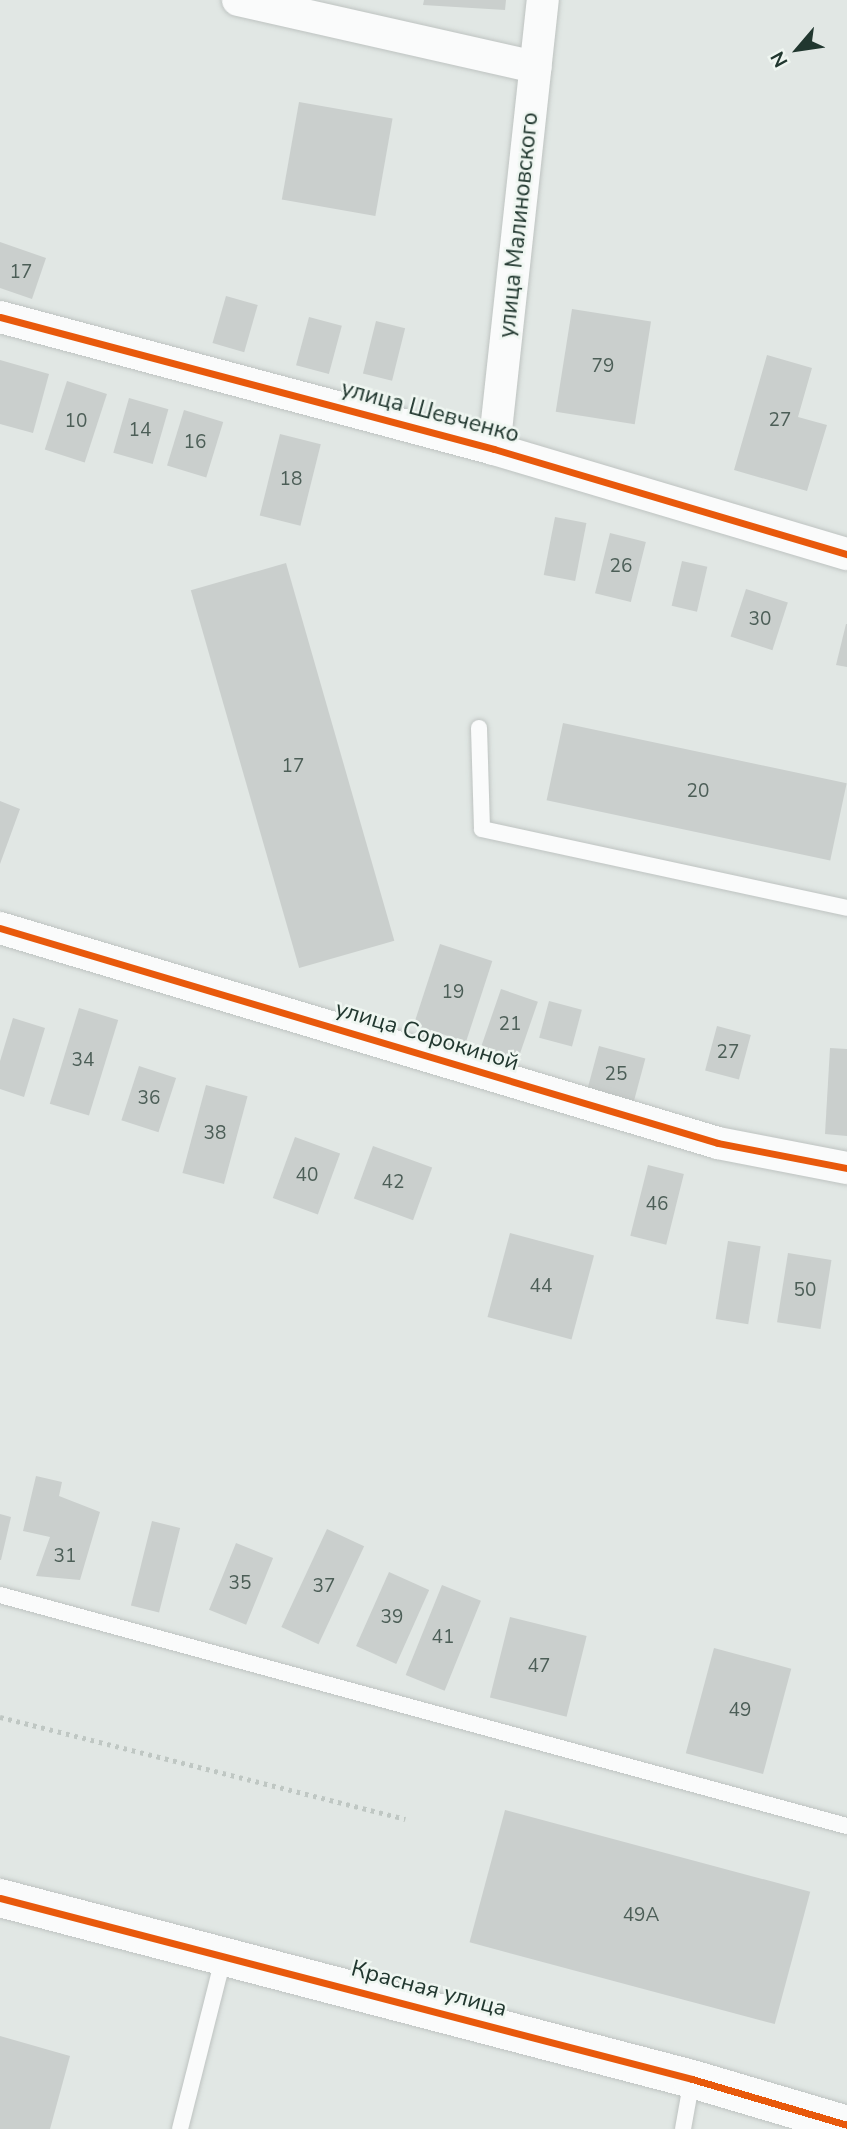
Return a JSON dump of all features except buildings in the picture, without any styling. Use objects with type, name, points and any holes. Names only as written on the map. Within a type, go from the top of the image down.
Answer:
[{"type":"street","points":[[238,0],[536,67]]},
{"type":"street","name":"улица Малиновского","points":[[494,449],[543,0]]},
{"type":"street","name":"улица Шевченко","points":[[0,317],[494,449],[847,554]]},
{"type":"street","name":"улица Сорокиной","points":[[0,928],[718,1143],[847,1168]]},
{"type":"street","name":"Красная улица","points":[[0,1898],[692,2079],[847,2125]]},
{"type":"lane","points":[[479,728],[482,829],[847,908]]},
{"type":"lane","points":[[0,1595],[847,1826]]},
{"type":"lane","points":[[180,2129],[223,1955]]},
{"type":"lane","points":[[683,2129],[692,2079]]},
{"type":"path","points":[[0,1717],[405,1819]]},
{"type":"cycle path","points":[[0,317],[494,449],[847,554]]},
{"type":"cycle path","points":[[0,928],[718,1143],[847,1168]]},
{"type":"cycle path","points":[[0,1898],[692,2079],[847,2125]]}]
